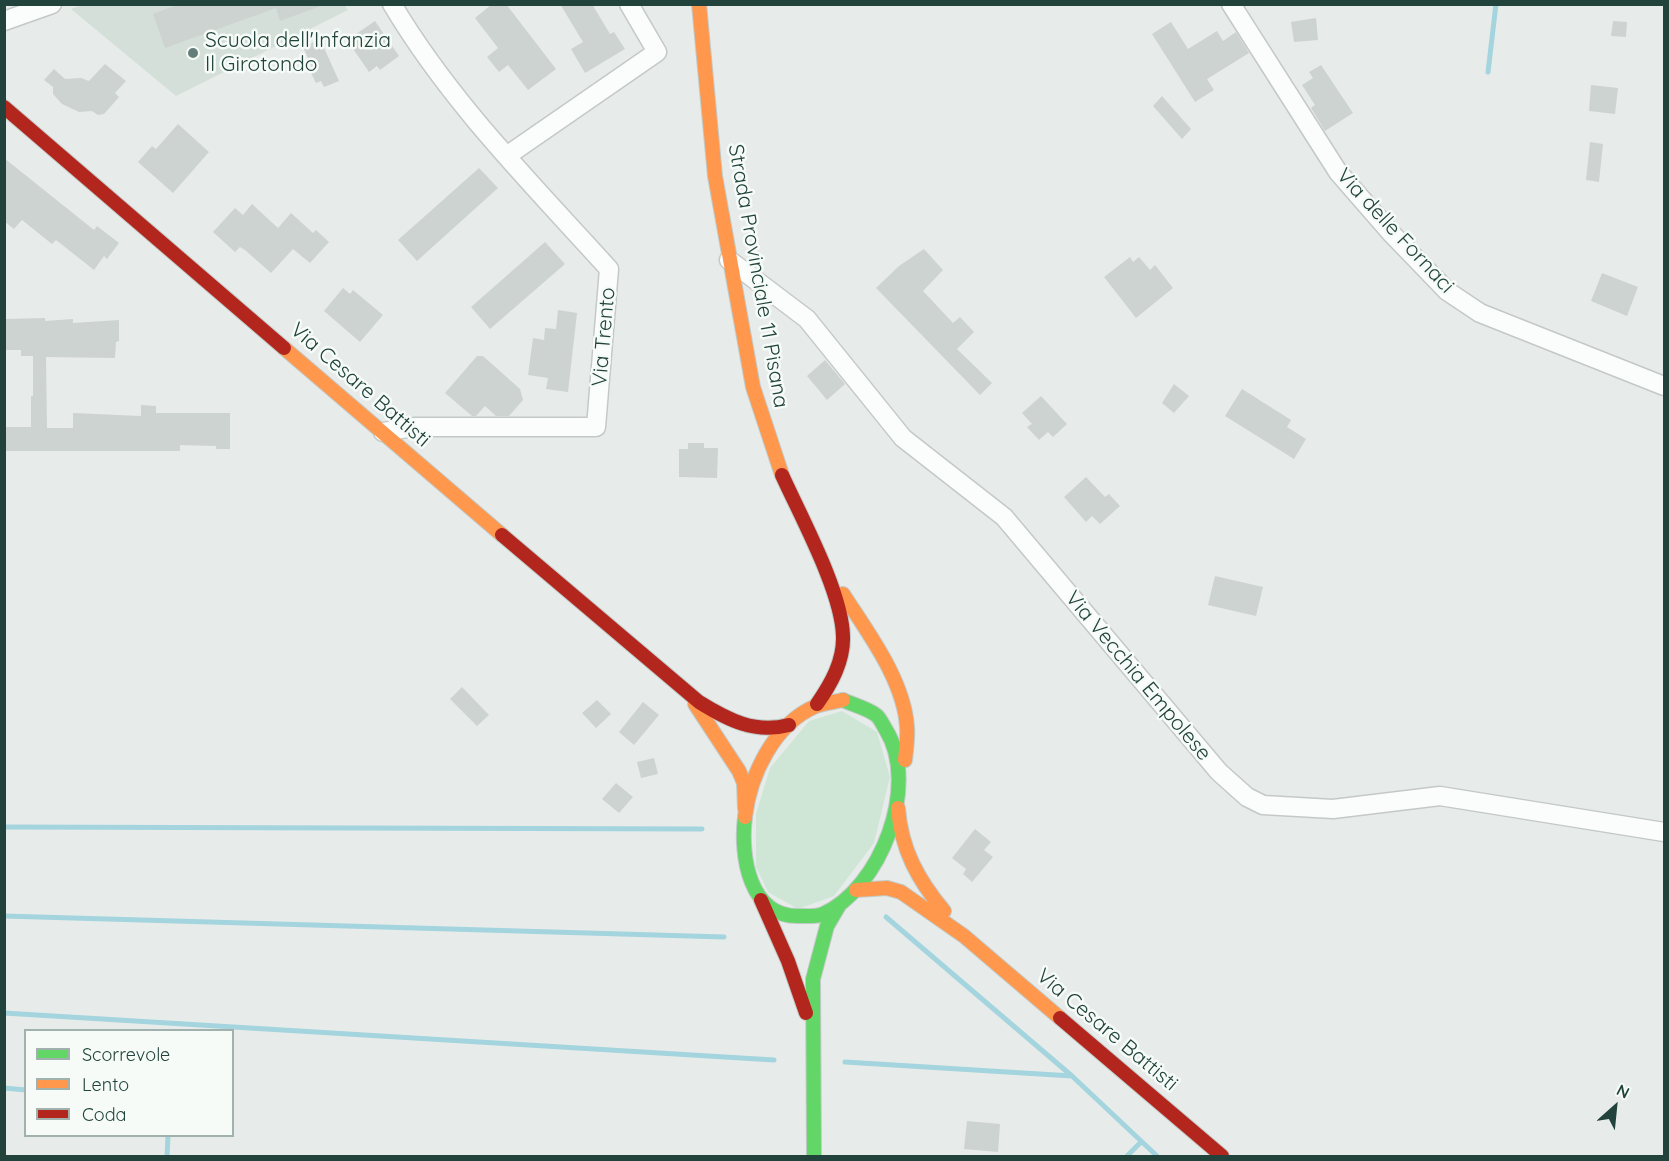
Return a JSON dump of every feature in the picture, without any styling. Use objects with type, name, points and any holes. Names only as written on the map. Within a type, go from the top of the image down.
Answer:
[{"type":"main road","name":"Strada Provinciale 11 Pisana","points":[[699,4],[715,176],[753,387],[779,467],[832,589],[843,637],[834,676],[817,704]]},
{"type":"main road","name":"Via Cesare Battisti","points":[[4,107],[688,694],[712,711],[747,726],[775,730],[789,725]]},
{"type":"main road","name":"Strada Provinciale 11 Pisana","points":[[814,546],[884,664],[905,712],[908,738],[899,793]]},
{"type":"main road","name":"Via Cesare Battisti","points":[[688,694],[739,771],[744,783],[745,817]]},
{"type":"main road","name":"Via Cesare Battisti","points":[[899,793],[884,847],[873,868],[856,890],[825,914],[808,920],[796,919],[775,911],[760,898],[746,870],[743,837],[745,817],[751,783],[761,763],[789,725],[817,704],[843,700],[859,703],[874,712],[893,737],[899,758],[900,830],[914,870],[924,888],[964,936]]},
{"type":"main road","name":"Via Cesare Battisti","points":[[856,890],[880,888],[901,892],[964,936],[1222,1156]]},
{"type":"main road","points":[[760,898],[788,961],[811,1029]]},
{"type":"main road","points":[[814,1156],[814,1072],[811,1029],[816,962],[827,926],[840,904]]},
{"type":"street","points":[[4,21],[52,4]]},
{"type":"street","name":"Via Trento","points":[[383,432],[414,428],[596,427],[609,268],[543,196],[416,45],[392,4]]},
{"type":"street","points":[[508,155],[657,52],[629,4]]},
{"type":"street","name":"Via delle Fornaci","points":[[1232,4],[1338,172],[1392,234],[1447,291],[1480,313],[1665,386]]},
{"type":"street","name":"Via Vecchia Empolese","points":[[729,260],[807,320],[903,438],[1004,517],[1219,772],[1247,797],[1263,805],[1332,809],[1440,796],[1665,832]]},
{"type":"shaded area","name":"Scuola dell'Infanzia Il Girotondo","points":[[85,4],[344,4],[348,10],[176,96],[71,9]]},
{"type":"green space","points":[[842,711],[877,732],[890,777],[874,843],[834,896],[798,909],[768,892],[756,867],[756,814],[770,768],[809,721]]},
{"type":"building","points":[[179,4],[320,4],[321,6],[280,21],[276,8],[165,48],[153,14]]},
{"type":"building","points":[[492,4],[506,4],[556,69],[528,90],[508,65],[499,72],[487,57],[498,48],[475,18]]},
{"type":"building","points":[[560,4],[592,4],[610,34],[614,32],[625,49],[585,73],[571,49],[583,42]]},
{"type":"building","points":[[1316,18],[1318,40],[1294,42],[1291,22]]},
{"type":"building","points":[[375,21],[399,56],[380,70],[377,66],[369,72],[349,43],[358,37],[356,34]]},
{"type":"building","points":[[1613,21],[1627,22],[1626,37],[1611,36]]},
{"type":"building","points":[[1171,22],[1188,49],[1217,31],[1223,41],[1236,32],[1249,53],[1207,79],[1214,90],[1195,102],[1152,34]]},
{"type":"building","points":[[320,39],[339,81],[324,87],[321,81],[316,83],[309,69],[312,67],[303,47]]},
{"type":"building","points":[[105,64],[126,81],[115,93],[119,97],[104,114],[98,115],[92,111],[79,112],[62,104],[53,94],[53,87],[44,80],[54,69],[65,79],[81,78],[89,81]]},
{"type":"building","points":[[1321,65],[1353,113],[1325,131],[1311,108],[1315,105],[1302,85],[1313,78],[1309,72]]},
{"type":"building","points":[[1591,85],[1618,88],[1615,114],[1589,111]]},
{"type":"building","points":[[1162,96],[1191,129],[1182,139],[1153,106]]},
{"type":"building","points":[[178,124],[209,152],[173,193],[138,162],[152,146],[156,149]]},
{"type":"building","points":[[1590,142],[1603,144],[1599,182],[1586,180]]},
{"type":"building","points":[[4,158],[94,230],[97,226],[119,243],[107,259],[104,256],[94,270],[56,240],[52,244],[22,220],[14,229],[4,221]]},
{"type":"building","points":[[479,168],[498,188],[417,261],[398,240]]},
{"type":"building","points":[[252,204],[278,228],[291,213],[313,233],[316,230],[329,242],[310,263],[293,249],[271,273],[245,250],[240,247],[235,252],[213,232],[235,208],[243,215]]},
{"type":"building","points":[[545,242],[565,264],[490,329],[471,307]]},
{"type":"building","points":[[924,249],[943,270],[923,291],[953,323],[960,317],[974,332],[957,349],[992,383],[980,395],[876,288],[899,266]]},
{"type":"building","points":[[1130,257],[1133,262],[1139,257],[1150,270],[1155,265],[1173,288],[1136,318],[1104,277]]},
{"type":"building","points":[[1602,273],[1638,287],[1627,316],[1591,301]]},
{"type":"building","points":[[343,288],[350,294],[353,290],[383,315],[360,342],[324,311]]},
{"type":"building","points":[[558,310],[577,313],[568,392],[546,389],[548,378],[528,375],[533,338],[544,340],[545,328],[556,329]]},
{"type":"building","points":[[45,318],[45,321],[73,319],[73,323],[119,320],[119,341],[116,342],[115,358],[46,357],[47,428],[73,428],[73,413],[141,416],[141,405],[156,406],[156,413],[230,413],[230,449],[216,449],[216,446],[180,445],[180,451],[4,451],[4,427],[31,427],[33,356],[21,356],[21,350],[4,350],[4,319]]},
{"type":"building","points":[[477,356],[483,356],[520,389],[523,400],[509,416],[496,416],[485,406],[476,416],[472,416],[445,393]]},
{"type":"building","points":[[825,360],[845,384],[827,400],[807,376]]},
{"type":"building","points":[[1174,384],[1189,396],[1174,413],[1162,403]]},
{"type":"building","points":[[1242,389],[1291,420],[1287,427],[1306,439],[1294,459],[1225,416]]},
{"type":"building","points":[[1041,396],[1067,424],[1053,437],[1048,432],[1039,440],[1027,427],[1032,424],[1022,413]]},
{"type":"building","points":[[688,443],[704,443],[704,448],[718,448],[717,478],[679,477],[679,449],[688,449]]},
{"type":"building","points":[[1086,477],[1105,497],[1109,494],[1120,506],[1100,524],[1092,516],[1086,522],[1064,497]]},
{"type":"building","points":[[1215,576],[1263,587],[1256,616],[1208,605]]},
{"type":"building","points":[[462,687],[489,715],[477,726],[450,699]]},
{"type":"building","points":[[597,700],[611,714],[596,728],[582,713]]},
{"type":"building","points":[[643,702],[659,715],[634,745],[619,732]]},
{"type":"building","points":[[654,758],[658,774],[641,778],[637,762]]},
{"type":"building","points":[[616,783],[633,797],[619,813],[602,799]]},
{"type":"building","points":[[975,829],[991,842],[984,850],[993,857],[972,882],[963,874],[966,869],[952,858]]},
{"type":"building","points":[[967,1121],[1000,1124],[998,1152],[964,1149]]},
{"type":"waterway","points":[[1488,72],[1496,4]]},
{"type":"waterway","points":[[4,827],[702,829]]},
{"type":"waterway","points":[[4,916],[724,937]]},
{"type":"waterway","points":[[886,917],[1072,1076],[1157,1156]]},
{"type":"waterway","points":[[4,1013],[774,1060]]},
{"type":"waterway","points":[[845,1062],[1072,1076]]},
{"type":"waterway","points":[[4,1088],[24,1090]]},
{"type":"waterway","points":[[167,1156],[168,1137]]},
{"type":"waterway","points":[[1127,1156],[1141,1142]]},
{"type":"traffic: fast","points":[[745,817],[744,849],[747,866],[759,896],[770,907],[783,914],[821,915],[844,901],[862,882],[877,859],[889,833],[896,806],[899,778],[895,753],[879,718],[868,710],[843,700]]},
{"type":"traffic: fast","points":[[814,1156],[813,979],[827,926],[840,904]]},
{"type":"traffic: slow","points":[[699,4],[715,176],[753,387],[782,475]]},
{"type":"traffic: slow","points":[[284,348],[502,535]]},
{"type":"traffic: slow","points":[[843,594],[883,658],[899,692],[907,727],[905,760]]},
{"type":"traffic: slow","points":[[745,817],[752,784],[776,738],[801,714],[816,706],[843,700]]},
{"type":"traffic: slow","points":[[695,704],[739,771],[744,783],[745,809]]},
{"type":"traffic: slow","points":[[898,808],[903,837],[912,863],[926,888],[944,911]]},
{"type":"traffic: slow","points":[[856,890],[887,888],[901,892],[964,936],[1060,1018]]},
{"type":"traffic: jam","points":[[4,107],[284,348]]},
{"type":"traffic: jam","points":[[782,475],[819,555],[836,598],[841,618],[843,645],[839,663],[832,680],[817,704]]},
{"type":"traffic: jam","points":[[502,535],[699,702],[742,724],[765,728],[789,725]]},
{"type":"traffic: jam","points":[[761,900],[788,961],[806,1013]]},
{"type":"traffic: jam","points":[[1060,1018],[1222,1156]]},
{"type":"place","name":"Scuola dell'Infanzia Il Girotondo","points":[[193,53]]}]
